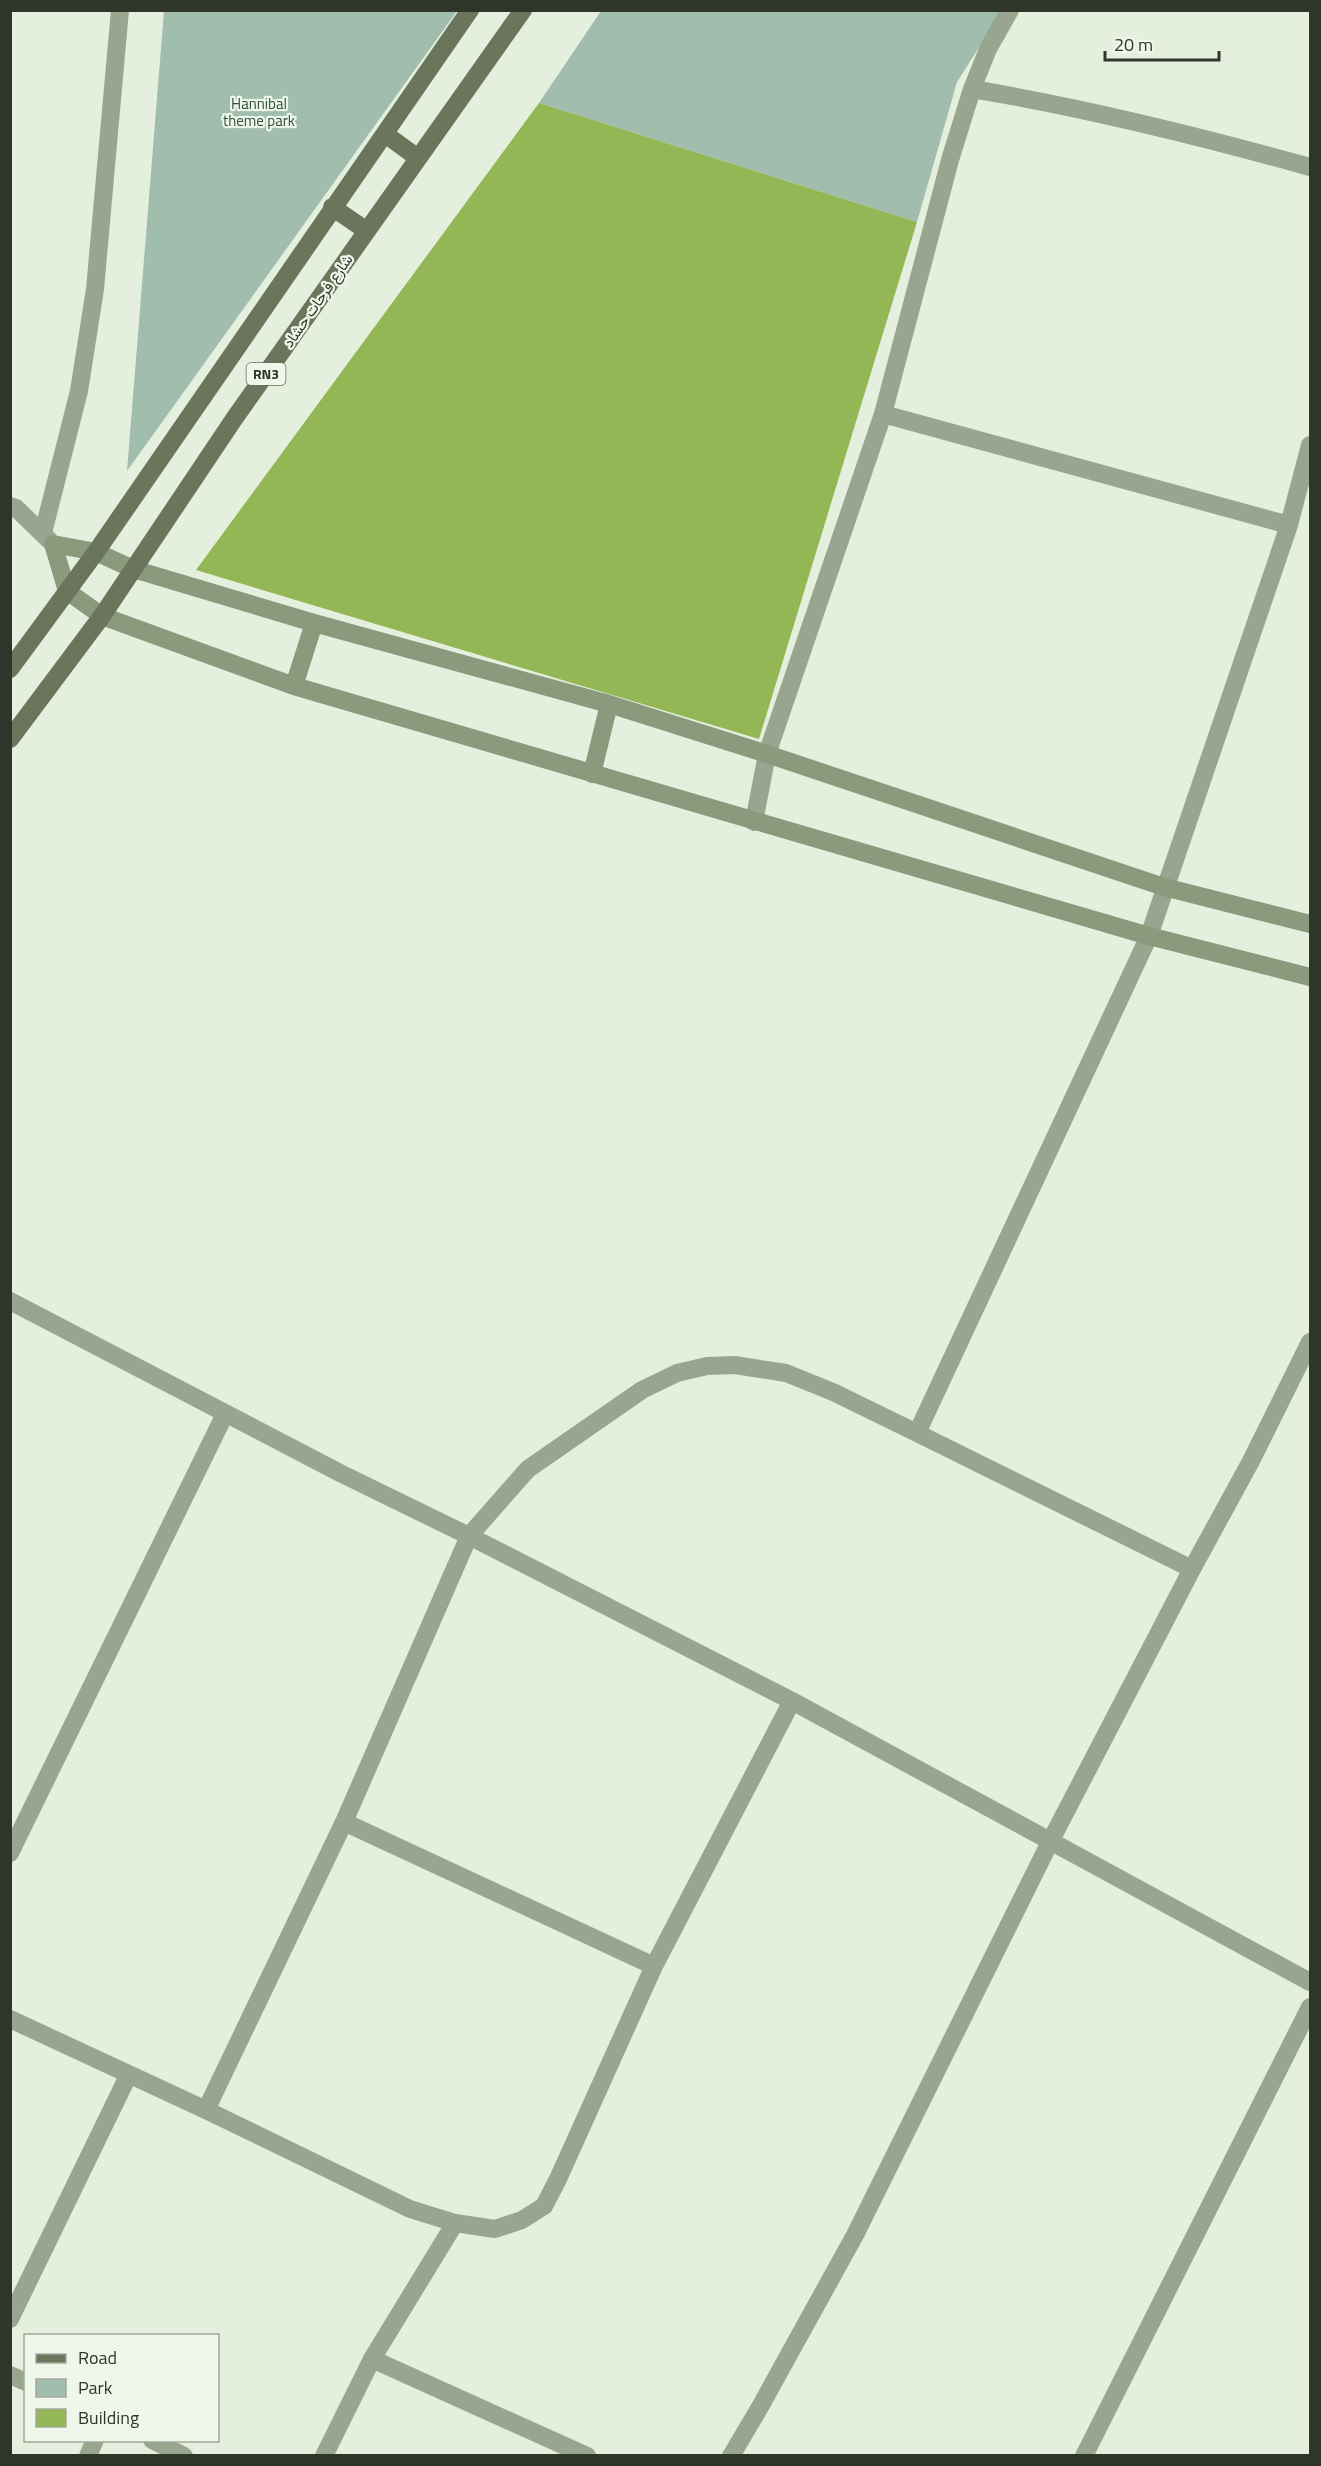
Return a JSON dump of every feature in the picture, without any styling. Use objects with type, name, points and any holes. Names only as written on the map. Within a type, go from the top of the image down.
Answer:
[{"type":"main road","name":"RN3","points":[[10,669],[96,552],[470,10]]},
{"type":"main road","name":"شارع فرحات حشاد","points":[[14,728],[102,616],[234,419],[523,10]]},
{"type":"main road","points":[[385,134],[418,158]]},
{"type":"main road","points":[[332,207],[367,231]]},
{"type":"street","points":[[120,10],[95,289],[79,391],[48,538],[67,591],[102,616],[294,686],[1149,936],[1311,977]]},
{"type":"street","points":[[754,822],[768,754],[883,414],[950,160],[972,89],[988,49],[1010,10]]},
{"type":"street","points":[[972,89],[1198,136],[1311,167]]},
{"type":"street","points":[[883,414],[1289,525]]},
{"type":"street","points":[[917,1433],[1149,936],[1289,525],[1311,445]]},
{"type":"street","points":[[10,506],[16,508],[48,538],[96,552],[133,569],[314,623],[609,704],[768,754],[1164,887],[1311,924]]},
{"type":"street","points":[[294,686],[314,623]]},
{"type":"street","points":[[592,774],[609,704]]},
{"type":"street","points":[[10,1301],[340,1473],[469,1536],[792,1701],[1311,1982]]},
{"type":"street","points":[[731,2456],[855,2235],[1050,1842],[1251,1461],[1311,1342]]},
{"type":"street","points":[[206,2110],[344,1822],[469,1536],[528,1469],[642,1390],[677,1373],[707,1366],[735,1365],[786,1373],[833,1392],[1192,1569]]},
{"type":"street","points":[[10,1853],[225,1414]]},
{"type":"street","points":[[10,2019],[206,2110],[410,2210],[455,2223],[495,2229],[522,2220],[544,2206],[654,1966],[792,1701]]},
{"type":"street","points":[[344,1822],[654,1966]]},
{"type":"street","points":[[1084,2456],[1311,2007]]},
{"type":"street","points":[[10,2319],[129,2074]]},
{"type":"street","points":[[324,2456],[372,2359],[455,2223]]},
{"type":"street","points":[[372,2359],[587,2456]]},
{"type":"street","points":[[10,2375],[24,2381]]},
{"type":"street","points":[[88,2456],[94,2442]]},
{"type":"street","points":[[156,2442],[184,2456]]},
{"type":"green space","name":"Hannibal theme park","points":[[164,11],[457,11],[127,471]]},
{"type":"green space","points":[[601,11],[1002,11],[957,82],[917,222],[539,103]]},
{"type":"building","points":[[539,103],[917,222],[759,739],[196,570]]}]
